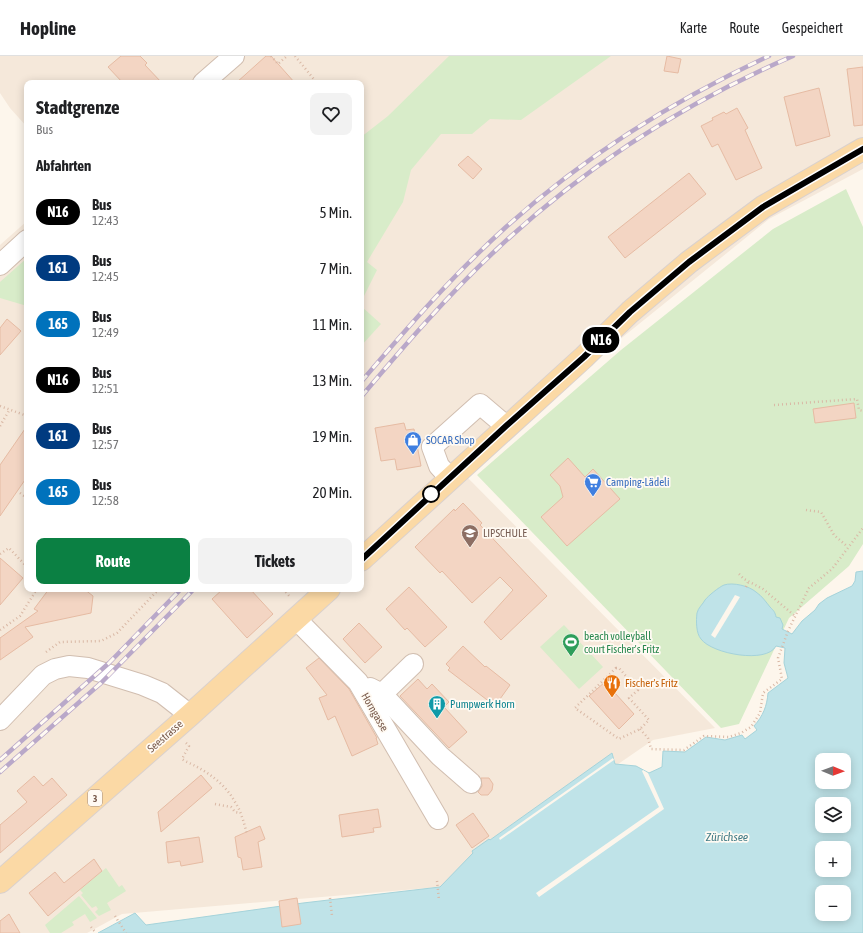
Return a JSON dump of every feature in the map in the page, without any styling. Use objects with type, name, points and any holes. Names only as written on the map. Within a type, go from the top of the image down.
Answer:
[{"type":"main road","points":[[364,557],[506,426],[584,357],[630,312],[689,262],[763,207],[863,149]]},
{"type":"main road","name":"Seestrasse","points":[[0,882],[190,715],[294,609],[324,592]]},
{"type":"street","points":[[206,80],[234,56]]},
{"type":"street","points":[[0,265],[24,243]]},
{"type":"street","points":[[450,478],[439,466],[432,447],[480,404],[506,426]]},
{"type":"street","name":"Horngasse","points":[[294,609],[358,682],[438,819]]},
{"type":"street","points":[[382,694],[413,664]]},
{"type":"street","points":[[0,720],[43,675],[55,669],[69,666],[88,668],[143,685],[162,693],[190,715]]},
{"type":"street","points":[[358,682],[382,694],[440,756],[471,783]]},
{"type":"path","points":[[271,56],[278,64],[287,56]]},
{"type":"path","points":[[295,56],[314,80]]},
{"type":"path","points":[[774,405],[857,399],[859,410],[863,411]]},
{"type":"path","points":[[0,406],[24,415]]},
{"type":"path","points":[[0,426],[10,409]]},
{"type":"path","points":[[20,493],[24,496]]},
{"type":"path","points":[[806,510],[821,512],[834,535],[848,547]]},
{"type":"path","points":[[640,728],[648,738],[651,749],[684,750],[704,736],[729,737],[741,733],[751,727],[760,713],[763,693],[782,679],[778,658],[788,631],[809,588],[832,569],[863,528]]},
{"type":"path","points":[[0,554],[9,548],[24,564]]},
{"type":"path","points":[[739,574],[744,579],[764,589],[795,616]]},
{"type":"path","points":[[746,587],[748,580]]},
{"type":"path","points":[[0,630],[20,616],[35,592]]},
{"type":"path","points":[[42,655],[60,642],[92,642],[109,638],[117,633],[156,592]]},
{"type":"path","points":[[285,592],[294,609]]},
{"type":"path","points":[[616,668],[619,668],[638,690],[629,698],[649,720],[640,728],[619,739],[575,708],[616,668]]},
{"type":"path","points":[[185,741],[189,746],[182,759],[204,770],[214,778],[235,801],[247,834]]},
{"type":"path","points":[[215,804],[231,807],[235,812],[240,813]]},
{"type":"path","points":[[437,881],[439,900]]},
{"type":"path","points":[[330,898],[332,916]]},
{"type":"path","points":[[115,916],[126,933]]},
{"type":"path","points":[[92,927],[96,933]]},
{"type":"shaded area","points":[[0,56],[863,56],[863,169],[769,219],[556,391],[465,475],[715,728],[653,740],[440,887],[122,914],[87,933],[0,933],[0,245],[24,224],[24,592],[364,592],[364,80],[24,80],[24,124],[10,108],[0,93]]},
{"type":"green space","points":[[449,56],[611,56],[521,120],[490,119],[472,134],[441,134],[411,170],[403,202],[367,262],[377,270],[364,296],[364,135],[388,116]]},
{"type":"green space","points":[[846,189],[863,227],[863,544],[849,566],[789,618],[739,724],[721,728],[477,475],[621,350],[773,229]]},
{"type":"green space","points":[[24,261],[24,305],[0,298],[0,282]]},
{"type":"green space","points":[[364,309],[381,324],[364,343]]},
{"type":"green space","name":"beach volleyball court Fischer's Fritz","points":[[564,625],[603,667],[579,689],[540,647]]},
{"type":"green space","points":[[106,868],[119,887],[122,885],[126,891],[107,903],[111,910],[99,916],[95,912],[98,909],[96,906],[92,908],[81,895],[83,893],[80,890]]},
{"type":"green space","points":[[79,896],[97,918],[90,922],[85,914],[72,922],[74,925],[61,933],[50,933],[45,925]]},
{"type":"water","name":"Zürichsee","points":[[863,571],[863,933],[98,933],[135,913],[146,925],[303,903],[440,887],[473,853],[472,851],[489,839],[490,840],[612,753],[615,764],[636,766],[649,773],[662,767],[663,751],[685,752],[706,737],[725,740],[742,735],[745,739],[757,730],[754,726],[764,711],[768,693],[788,678],[784,663],[785,648],[776,646],[771,651],[762,655],[739,655],[716,649],[701,639],[697,630],[698,609],[709,596],[717,590],[724,585],[732,584],[741,585],[753,590],[764,599],[776,617],[780,618],[783,625],[782,629],[792,634],[802,621],[815,610],[819,604],[827,598],[852,586],[855,581],[856,572]]},
{"type":"pier","points":[[735,595],[740,597],[715,638],[711,635]]},
{"type":"pier","points":[[613,758],[614,760],[500,840],[499,838]]},
{"type":"pier","points":[[643,770],[648,773],[664,809],[539,897],[536,893],[659,807],[642,771]]},
{"type":"building","points":[[121,56],[140,56],[147,63],[145,65],[159,80],[120,80],[108,67]]},
{"type":"building","points":[[266,56],[271,56],[292,80],[239,80]]},
{"type":"building","points":[[667,56],[681,59],[678,73],[664,71]]},
{"type":"building","points":[[863,67],[863,125],[854,126],[847,69]]},
{"type":"building","points":[[819,88],[830,136],[796,146],[784,97]]},
{"type":"building","points":[[737,108],[748,128],[745,130],[762,168],[736,180],[718,144],[712,147],[701,126],[724,112],[726,114]]},
{"type":"building","points":[[468,156],[482,169],[473,179],[458,165]]},
{"type":"building","points":[[689,173],[706,194],[625,258],[608,237]]},
{"type":"building","points":[[7,319],[21,331],[0,355],[0,328]]},
{"type":"building","points":[[854,403],[856,418],[815,423],[813,409]]},
{"type":"building","points":[[404,423],[406,430],[414,429],[421,466],[397,470],[395,459],[381,461],[375,428]]},
{"type":"building","points":[[24,430],[24,481],[0,516],[0,465]]},
{"type":"building","points":[[568,458],[585,477],[593,469],[620,499],[567,546],[541,517],[563,497],[560,486],[550,475]]},
{"type":"building","points":[[463,503],[482,523],[480,525],[547,596],[501,640],[484,622],[513,590],[500,577],[472,603],[442,571],[440,573],[415,547],[454,509],[455,511]]},
{"type":"building","points":[[0,558],[23,578],[0,605]]},
{"type":"building","points":[[409,587],[447,627],[425,647],[407,628],[405,630],[386,609]]},
{"type":"building","points":[[47,592],[88,592],[93,596],[91,613],[25,627],[33,637],[0,660],[0,638],[38,611],[34,609]]},
{"type":"building","points":[[220,592],[253,592],[273,614],[247,638],[212,599]]},
{"type":"building","points":[[359,623],[382,647],[365,663],[343,639]]},
{"type":"building","points":[[463,646],[485,667],[486,666],[510,685],[495,706],[448,670],[450,668],[446,664]]},
{"type":"building","points":[[319,658],[349,689],[377,738],[378,744],[352,756],[335,716],[328,720],[319,698],[327,695],[306,668]]},
{"type":"building","name":"Pumpwerk Horn","points":[[418,679],[427,689],[432,684],[449,702],[444,707],[467,732],[449,748],[400,696]]},
{"type":"building","points":[[605,682],[634,714],[619,729],[589,696]]},
{"type":"building","points":[[201,775],[212,788],[161,832],[158,812]]},
{"type":"building","points":[[34,776],[43,786],[52,778],[67,795],[0,853],[0,825],[27,802],[17,791]]},
{"type":"building","points":[[481,778],[489,778],[493,784],[492,790],[488,795],[481,795],[478,792],[482,786]]},
{"type":"building","points":[[378,809],[381,827],[373,828],[374,832],[342,837],[339,815]]},
{"type":"building","points":[[473,813],[489,836],[472,848],[456,825]]},
{"type":"building","points":[[260,826],[265,839],[258,842],[262,867],[243,870],[241,858],[238,857],[235,837]]},
{"type":"building","points":[[199,837],[203,862],[181,866],[180,861],[168,863],[166,842]]},
{"type":"building","points":[[94,859],[102,871],[48,916],[29,893],[55,872],[64,883]]},
{"type":"building","points":[[297,898],[301,924],[282,927],[279,901]]},
{"type":"building","points":[[9,914],[20,933],[0,933],[0,921]]},
{"type":"railway","points":[[364,379],[413,322],[467,264],[486,245],[536,201],[598,154],[631,132],[699,91],[769,56]]},
{"type":"railway","points":[[364,394],[410,340],[461,285],[529,220],[564,192],[599,165],[674,116],[753,74],[793,56]]},
{"type":"railway","points":[[0,760],[109,663],[178,592]]},
{"type":"railway","points":[[0,772],[101,683],[191,592]]},
{"type":"bus line","name":"N16","points":[[364,557],[431,494],[584,357],[630,312],[689,262],[763,207],[826,169],[863,149]]},
{"type":"place","name":"SOCAR Shop","points":[[413,455]]},
{"type":"place","name":"Camping-Lädeli","points":[[593,497]]},
{"type":"place","name":"LIPSCHULE","points":[[470,548]]},
{"type":"place","name":"beach volleyball court Fischer's Fritz","points":[[571,657]]},
{"type":"place","name":"Fischer's Fritz","points":[[612,698]]},
{"type":"place","name":"Pumpwerk Horn","points":[[437,719]]}]
